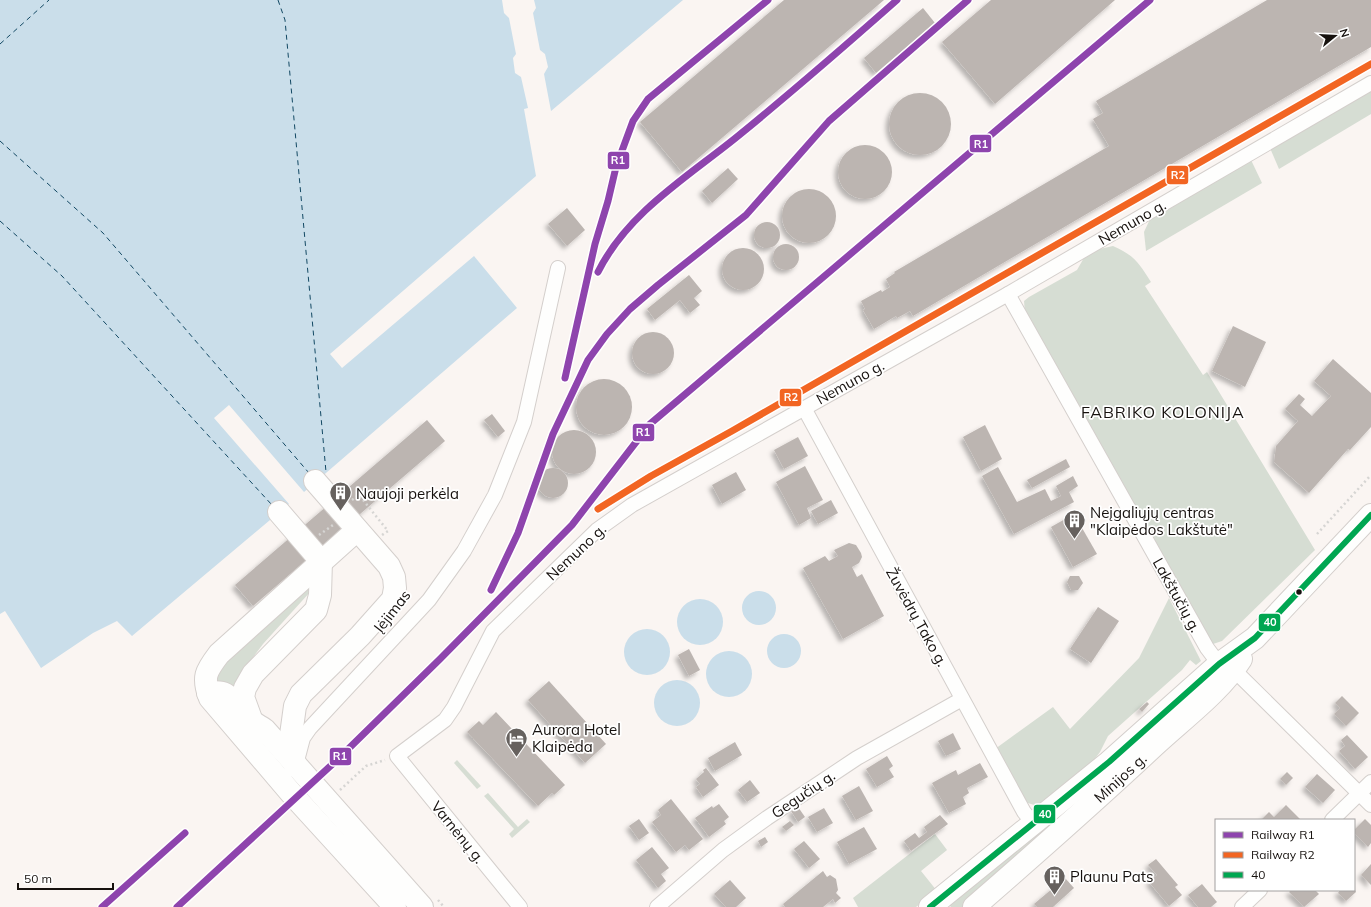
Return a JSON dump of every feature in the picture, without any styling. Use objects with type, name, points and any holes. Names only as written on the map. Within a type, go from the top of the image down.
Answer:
[{"type":"main road","points":[[295,766],[291,735],[295,706],[301,694],[360,636],[393,599],[395,588],[394,577],[389,566],[353,517],[315,482]]},
{"type":"main road","points":[[252,721],[243,697],[245,688],[253,674],[316,610],[321,582],[322,561],[279,512]]},
{"type":"main road","name":"Minijos g.","points":[[974,907],[1124,774],[1302,590],[1371,515]]},
{"type":"main road","points":[[353,517],[322,561],[219,654],[205,676],[205,686],[210,698],[289,790],[395,907]]},
{"type":"main road","name":"Minijos g.","points":[[931,907],[1226,667]]},
{"type":"main road","points":[[208,693],[219,692],[228,695],[244,716],[265,730],[295,766],[422,907]]},
{"type":"street","name":"Nemuno g.","points":[[397,756],[445,720],[454,707],[493,631],[597,530],[632,505],[1008,294],[1371,83]]},
{"type":"street","points":[[295,766],[303,738],[310,728],[429,600],[464,551],[496,495],[524,422],[558,268]]},
{"type":"street","name":"Lakštučių g.","points":[[1008,294],[1207,648],[1371,805]]},
{"type":"street","name":"Žuvėdrų Tako g.","points":[[804,408],[1024,812],[1034,824]]},
{"type":"street","name":"Gegučių g.","points":[[656,907],[723,850],[757,825],[857,758],[962,699]]},
{"type":"street","name":"Varnėnų g.","points":[[397,756],[520,907]]},
{"type":"street","points":[[1333,819],[1371,782]]},
{"type":"street","points":[[1242,907],[1259,891]]},
{"type":"path","points":[[1316,534],[1371,475]]},
{"type":"path","points":[[308,545],[353,517],[352,500],[358,495],[388,531],[380,537]]},
{"type":"path","points":[[339,791],[366,766],[397,756]]},
{"type":"shaded area","points":[[1371,91],[1371,114],[1279,169],[1270,148]]},
{"type":"shaded area","points":[[1251,160],[1262,183],[1146,251],[1144,232],[1151,217]]},
{"type":"shaded area","points":[[1113,246],[1131,256],[1147,275],[1151,282],[1145,286],[1203,375],[1207,372],[1315,550],[1222,641],[1213,644],[1207,639],[1025,313],[1024,301],[1029,297],[1077,270],[1085,256],[1095,250]]},
{"type":"shaded area","points":[[310,585],[311,591],[263,644],[245,668],[233,693],[215,682],[219,663]]},
{"type":"shaded area","points":[[1169,598],[1201,661],[1196,665],[1190,660],[1182,670],[1108,736],[1100,752],[1091,764],[1043,804],[1037,806],[1025,802],[995,749],[1053,707],[1070,729],[1139,658]]},
{"type":"shaded area","points":[[1195,694],[963,907],[951,907],[949,905]]},
{"type":"shaded area","points":[[457,760],[481,786],[477,789],[454,763]]},
{"type":"shaded area","points":[[488,793],[518,827],[527,819],[530,822],[512,838],[509,834],[514,829],[484,796]]},
{"type":"shaded area","points":[[935,834],[947,850],[921,871],[937,891],[916,907],[858,907],[853,898]]},
{"type":"water","points":[[0,0],[502,0],[504,13],[509,18],[516,54],[513,58],[515,73],[521,77],[528,108],[524,109],[536,176],[330,354],[342,368],[474,256],[517,308],[304,492],[229,405],[214,418],[289,504],[132,636],[117,621],[93,633],[41,668],[5,611],[0,614]]},
{"type":"water","points":[[534,0],[683,0],[551,111],[544,74],[548,67],[545,54],[540,50],[533,13],[536,8]]},
{"type":"water","points":[[756,591],[762,591],[766,592],[773,598],[776,608],[775,615],[769,622],[762,625],[756,625],[752,624],[745,618],[742,611],[742,605],[743,601],[749,594]]},
{"type":"water","points":[[700,599],[713,603],[719,609],[723,622],[719,635],[713,641],[700,645],[687,641],[681,635],[677,622],[681,609],[687,603]]},
{"type":"water","points":[[647,629],[660,633],[666,639],[670,652],[666,665],[660,671],[647,675],[634,671],[628,665],[624,652],[628,639],[634,633]]},
{"type":"water","points":[[781,634],[787,634],[791,635],[798,641],[801,651],[800,658],[794,665],[787,668],[781,668],[777,667],[770,661],[767,654],[767,648],[768,644],[774,637]]},
{"type":"water","points":[[729,651],[742,655],[748,661],[752,674],[748,687],[742,693],[729,697],[716,693],[710,687],[706,674],[710,661],[716,655]]},
{"type":"water","points":[[677,680],[690,684],[696,690],[700,703],[696,716],[690,722],[677,726],[664,722],[658,716],[654,703],[658,690],[664,684]]},
{"type":"building","points":[[784,0],[884,0],[682,172],[640,122]]},
{"type":"building","points":[[991,0],[1115,0],[995,104],[942,42]]},
{"type":"building","points":[[1267,0],[1371,0],[1371,47],[913,316],[910,311],[897,318],[896,316],[874,329],[863,310],[865,309],[861,301],[881,290],[882,292],[890,287],[886,279],[895,273],[894,272],[1109,146],[1093,119],[1103,113],[1096,101]]},
{"type":"building","points":[[923,8],[935,23],[876,73],[864,58]]},
{"type":"building","points":[[920,93],[932,95],[942,102],[949,112],[951,124],[949,136],[942,146],[932,153],[920,155],[908,153],[898,146],[891,136],[889,124],[891,112],[898,102],[908,95]]},
{"type":"building","points":[[865,145],[875,147],[884,153],[890,162],[892,172],[890,182],[884,191],[875,197],[865,199],[855,197],[846,191],[840,182],[838,172],[840,162],[846,153],[855,147]]},
{"type":"building","points":[[728,168],[738,179],[712,203],[702,191]]},
{"type":"building","points":[[809,189],[819,191],[828,197],[834,206],[836,216],[834,226],[828,235],[819,241],[809,243],[799,241],[790,235],[784,226],[782,216],[784,206],[790,197],[799,191]]},
{"type":"building","points":[[567,208],[585,230],[567,246],[548,224]]},
{"type":"building","points":[[767,222],[776,226],[780,235],[776,244],[767,248],[758,244],[754,235],[758,226]]},
{"type":"building","points":[[786,244],[795,248],[799,257],[795,266],[786,270],[777,266],[773,257],[777,248]]},
{"type":"building","points":[[743,248],[758,254],[764,269],[758,284],[743,290],[728,284],[722,269],[728,254]]},
{"type":"building","points":[[689,275],[702,291],[694,298],[700,305],[690,313],[680,300],[655,320],[647,309]]},
{"type":"building","points":[[1233,326],[1266,342],[1245,387],[1212,371]]},
{"type":"building","points":[[653,332],[668,338],[674,353],[668,368],[653,374],[638,368],[632,353],[638,338]]},
{"type":"building","points":[[1333,359],[1371,393],[1371,427],[1350,450],[1348,449],[1309,493],[1274,462],[1276,446],[1298,421],[1285,409],[1299,394],[1305,399],[1300,405],[1312,416],[1331,396],[1314,381]]},
{"type":"building","points":[[598,379],[610,379],[620,383],[628,391],[632,401],[632,413],[628,423],[620,431],[610,435],[598,435],[588,431],[580,423],[576,413],[576,401],[580,391],[588,383]]},
{"type":"building","points":[[492,414],[505,431],[498,437],[484,420]]},
{"type":"building","name":"Naujoji perkėla","points":[[427,420],[445,441],[253,606],[235,585]]},
{"type":"building","points":[[985,425],[1002,459],[981,471],[963,437]]},
{"type":"building","points":[[570,430],[578,430],[590,436],[596,448],[596,456],[590,468],[578,474],[570,474],[558,468],[552,456],[552,448],[558,436]]},
{"type":"building","points":[[798,437],[808,456],[784,469],[774,450]]},
{"type":"building","points":[[1066,459],[1070,467],[1032,488],[1027,480]]},
{"type":"building","points":[[805,466],[823,500],[807,508],[811,518],[799,525],[776,482]]},
{"type":"building","points":[[998,467],[1017,502],[1045,489],[1051,501],[1061,496],[1056,486],[1073,476],[1078,486],[1069,492],[1074,502],[1014,534],[982,476]]},
{"type":"building","points":[[553,468],[564,472],[568,483],[564,494],[553,498],[542,494],[538,483],[542,472]]},
{"type":"building","points":[[736,472],[746,490],[722,504],[712,485]]},
{"type":"building","points":[[831,500],[838,513],[818,524],[811,511]]},
{"type":"building","name":"Neįgaliųjų centras \"Klaipėdos Lakštutė\"","points":[[1074,514],[1097,554],[1073,567],[1051,527]]},
{"type":"building","points":[[849,543],[856,545],[862,557],[859,563],[852,567],[857,577],[862,574],[884,616],[843,639],[803,568],[825,556],[829,561],[838,556],[834,550]]},
{"type":"building","points":[[1070,576],[1079,576],[1083,583],[1078,590],[1071,590],[1067,582]]},
{"type":"building","points":[[1098,607],[1119,621],[1091,663],[1070,649]]},
{"type":"building","points":[[689,649],[700,670],[689,676],[678,655]]},
{"type":"building","points":[[549,681],[606,744],[585,763],[528,700]]},
{"type":"building","points":[[1342,696],[1359,713],[1346,726],[1334,714],[1340,708],[1335,703]]},
{"type":"building","points":[[1147,702],[1149,704],[1142,712],[1139,709]]},
{"type":"building","name":"Aurora Hotel Klaipėda","points":[[496,712],[565,785],[554,795],[552,793],[538,806],[467,732],[479,721],[483,725]]},
{"type":"building","points":[[953,733],[961,749],[946,756],[938,741]]},
{"type":"building","points":[[1347,735],[1368,757],[1355,769],[1339,751],[1345,746],[1341,740]]},
{"type":"building","points":[[735,742],[742,755],[715,771],[708,758]]},
{"type":"building","points":[[887,756],[893,766],[889,769],[894,777],[877,787],[866,769]]},
{"type":"building","points":[[980,763],[988,777],[967,788],[969,793],[963,797],[966,804],[949,813],[932,783],[956,770],[958,775]]},
{"type":"building","points":[[706,768],[719,785],[703,797],[696,787],[700,784],[696,779],[704,772],[703,770]]},
{"type":"building","points":[[1287,772],[1293,778],[1286,785],[1280,779]]},
{"type":"building","points":[[1317,774],[1335,790],[1323,803],[1305,787]]},
{"type":"building","points":[[750,780],[760,793],[747,802],[738,790]]},
{"type":"building","points":[[859,786],[873,811],[856,820],[842,796]]},
{"type":"building","points":[[671,799],[703,839],[689,850],[685,845],[676,852],[652,822],[661,815],[658,810]]},
{"type":"building","points":[[719,804],[729,817],[724,821],[726,824],[709,837],[695,818],[712,806],[713,808]]},
{"type":"building","points":[[1286,805],[1300,819],[1262,819],[1269,812],[1274,817]]},
{"type":"building","points":[[798,807],[805,817],[798,822],[791,811]]},
{"type":"building","points":[[824,808],[833,823],[817,832],[808,817]]},
{"type":"building","points":[[940,815],[948,824],[911,851],[904,841],[915,833],[919,838],[927,832],[924,827]]},
{"type":"building","points":[[639,819],[649,833],[639,840],[629,826]]},
{"type":"building","points":[[1365,819],[1371,825],[1371,843],[1368,847],[1355,834],[1355,829]]},
{"type":"building","points":[[790,821],[794,825],[786,831],[782,827]]},
{"type":"building","points":[[864,827],[877,849],[849,864],[837,842]]},
{"type":"building","points":[[765,837],[768,842],[761,847],[758,841]]},
{"type":"building","points":[[804,841],[820,859],[809,868],[794,849]]},
{"type":"building","points":[[652,847],[669,868],[661,874],[666,881],[658,888],[636,860]]},
{"type":"building","points":[[1156,859],[1178,885],[1175,887],[1182,895],[1169,906],[1149,882],[1157,875],[1148,865]]},
{"type":"building","points":[[1371,864],[1371,885],[1361,875]]},
{"type":"building","points":[[823,871],[827,877],[830,875],[836,879],[838,890],[836,893],[841,898],[835,903],[833,899],[823,907],[785,907],[783,904]]},
{"type":"building","name":"Plaunu Pats","points":[[1065,878],[1074,888],[1053,907],[1037,907],[1034,904]]},
{"type":"building","points":[[730,880],[746,898],[736,907],[726,907],[714,894]]},
{"type":"building","points":[[1202,884],[1217,902],[1211,907],[1198,907],[1188,895]]},
{"type":"building","points":[[1355,890],[1356,892],[1346,901],[1338,893],[1339,891]]},
{"type":"building","points":[[1316,891],[1319,894],[1304,907],[1289,892]]},
{"type":"ferry route","points":[[0,44],[49,0]]},
{"type":"ferry route","points":[[278,0],[285,20],[326,472]]},
{"type":"ferry route","points":[[0,141],[103,233],[309,473]]},
{"type":"ferry route","points":[[0,221],[62,276],[272,505]]},
{"type":"rail line","name":"R1","points":[[565,378],[595,244],[608,201],[616,167],[633,121],[648,99],[768,0]]},
{"type":"rail line","name":"R1","points":[[598,272],[626,231],[661,196],[778,103],[897,0]]},
{"type":"rail line","name":"R1","points":[[491,590],[518,533],[553,434],[588,360],[607,334],[630,309],[658,285],[746,215],[829,121],[968,0]]},
{"type":"rail line","name":"R1","points":[[177,907],[338,759],[440,659],[572,525],[650,424],[1150,0]]},
{"type":"rail line","name":"R2","points":[[598,509],[651,476],[1371,64]]},
{"type":"rail line","name":"R1","points":[[102,907],[185,833]]},
{"type":"transit line","name":"40","points":[[930,907],[1109,762],[1219,664],[1255,638],[1371,515]]},
{"type":"place","name":"Naujoji perkėla","points":[[340,512]]},
{"type":"place","name":"Neįgaliųjų centras \"Klaipėdos Lakštutė\"","points":[[1074,540]]},
{"type":"place","name":"Aurora Hotel Klaipėda","points":[[516,758]]},
{"type":"place","name":"Plaunu Pats","points":[[1054,896]]},
{"type":"district","name":"FABRIKO KOLONIJA","points":[[1163,412]]}]
